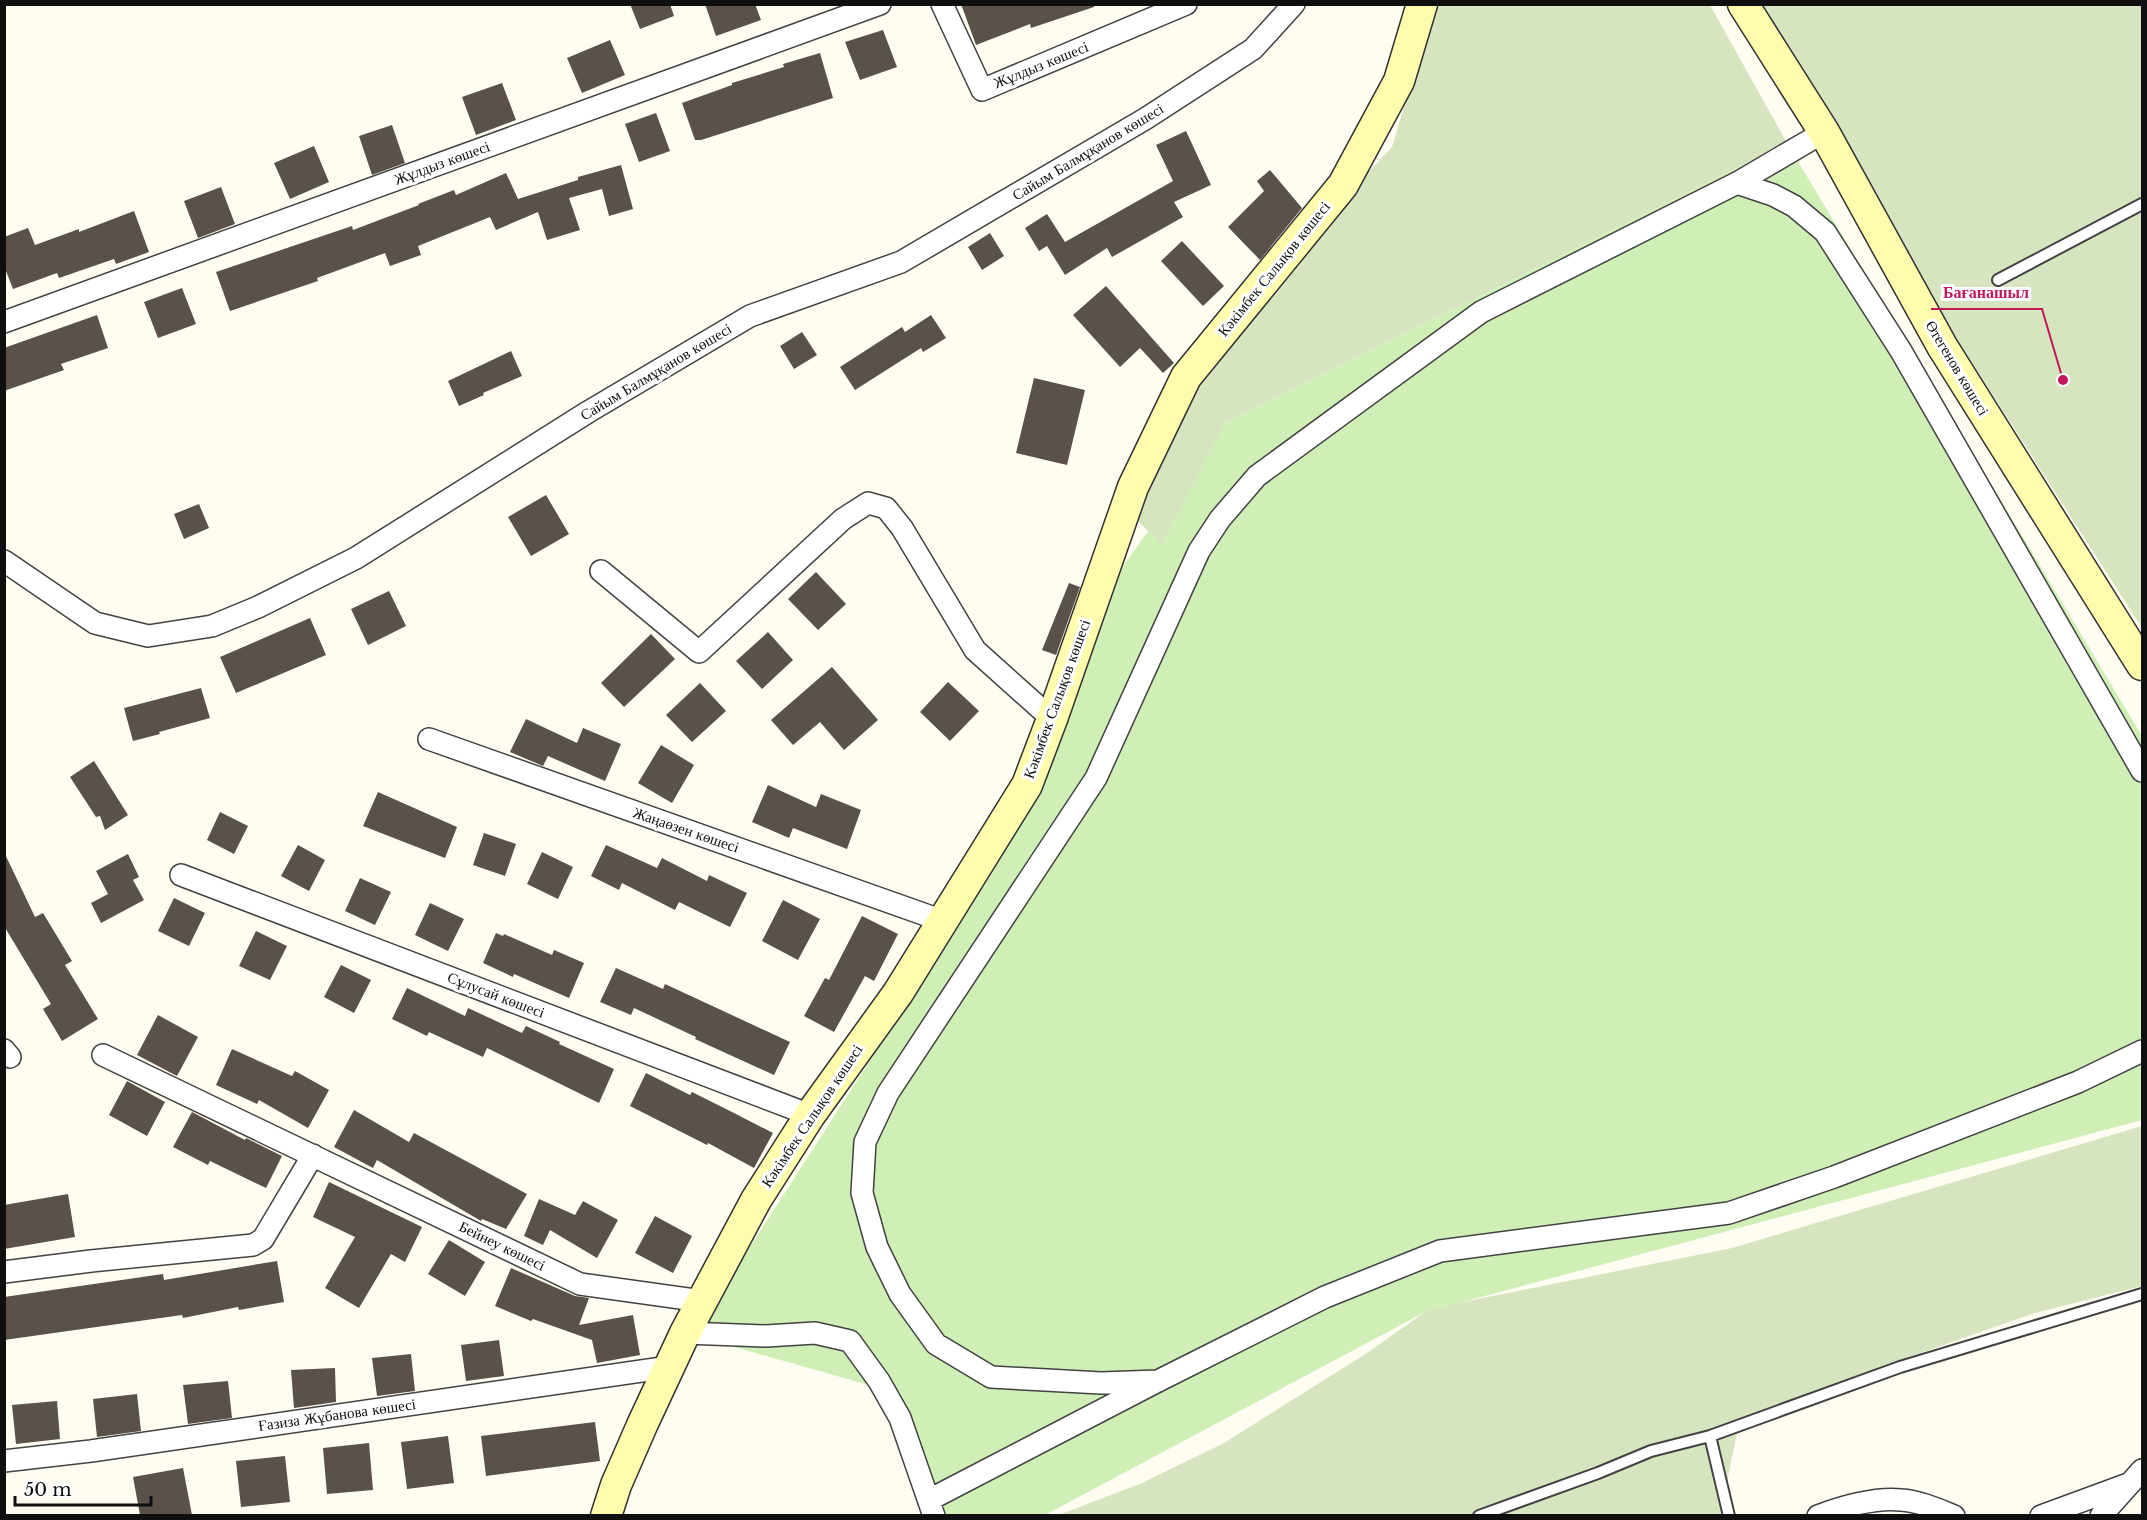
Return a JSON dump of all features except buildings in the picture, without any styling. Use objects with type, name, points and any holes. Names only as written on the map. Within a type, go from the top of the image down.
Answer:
[{"type":"street","name":"Жұлдыз көшесі","points":[[4,322],[880,4]]},
{"type":"street","name":"Жұлдыз көшесі","points":[[942,4],[982,90],[1186,4]]},
{"type":"street","name":"Сайым Балмұқанов көшесі","points":[[4,561],[95,623],[148,636],[212,626],[258,607],[356,558],[588,412],[750,316],[901,262],[1145,119],[1243,56],[1253,49],[1294,4]]},
{"type":"street","name":"Кәкімбек Салықов көшесі","points":[[606,1515],[642,1423],[685,1333],[756,1200],[810,1115],[898,993],[1027,785],[1133,487],[1186,377],[1343,185],[1399,81],[1422,4]]},
{"type":"street","name":"Өтегенов көшесі","points":[[1743,4],[1824,132],[1942,346],[2142,665]]},
{"type":"street","points":[[1158,1381],[1101,1383],[991,1377],[936,1344],[900,1294],[877,1247],[862,1193],[865,1142],[888,1093],[1096,778],[1199,551],[1220,519],[1257,476],[1481,312],[1737,183],[1824,132]]},
{"type":"street","points":[[1737,183],[1773,195],[1794,206],[1825,232],[1901,351],[2142,771]]},
{"type":"street","points":[[602,571],[699,652],[843,519],[868,503],[886,508],[902,528],[975,650],[1052,719]]},
{"type":"street","name":"Жаңаөзен көшесі","points":[[429,739],[943,921]]},
{"type":"street","name":"Сұлусай көшесі","points":[[181,875],[810,1115]]},
{"type":"street","points":[[685,1333],[766,1336],[815,1333],[850,1341],[879,1381],[900,1418],[932,1508],[1158,1381],[1325,1297],[1440,1251],[1729,1213],[1834,1177],[2068,1086],[2142,1051]]},
{"type":"street","name":"Бейнеу көшесі","points":[[103,1055],[580,1284],[702,1302]]},
{"type":"street","points":[[4,1272],[254,1245],[263,1239],[314,1155]]},
{"type":"street","name":"Ғазиза Жұбанова көшесі","points":[[4,1461],[91,1451],[669,1367]]},
{"type":"street","points":[[2041,1515],[2135,1477]]},
{"type":"street","points":[[2101,1515],[2135,1477]]},
{"type":"street","points":[[1818,1515],[1862,1503],[1899,1499],[1954,1515]]},
{"type":"lane","points":[[1998,280],[2142,204]]},
{"type":"lane","points":[[1479,1515],[1598,1473],[1651,1451],[1710,1436],[1900,1367],[2142,1294]]},
{"type":"lane","points":[[1710,1436],[1729,1515]]},
{"type":"green space","points":[[1434,5],[1710,5],[1787,143],[1224,424],[1162,545],[1125,508],[1247,302],[1392,147]]},
{"type":"green space","points":[[1737,5],[2142,5],[2142,628],[1824,132]]},
{"type":"green space","points":[[1787,143],[2142,736],[2142,1120],[1425,1312],[1045,1515],[945,1515],[872,1386],[685,1333],[737,1267],[965,913],[1085,620],[1224,424]]},
{"type":"green space","points":[[2142,1126],[2142,1286],[2035,1313],[1875,1369],[1737,1433],[1728,1477],[1728,1515],[1056,1516],[1142,1483],[1224,1443],[1367,1353],[1425,1312],[1458,1303],[1732,1248]]},
{"type":"place","name":"Бағанашыл","points":[[2063,380]]}]
